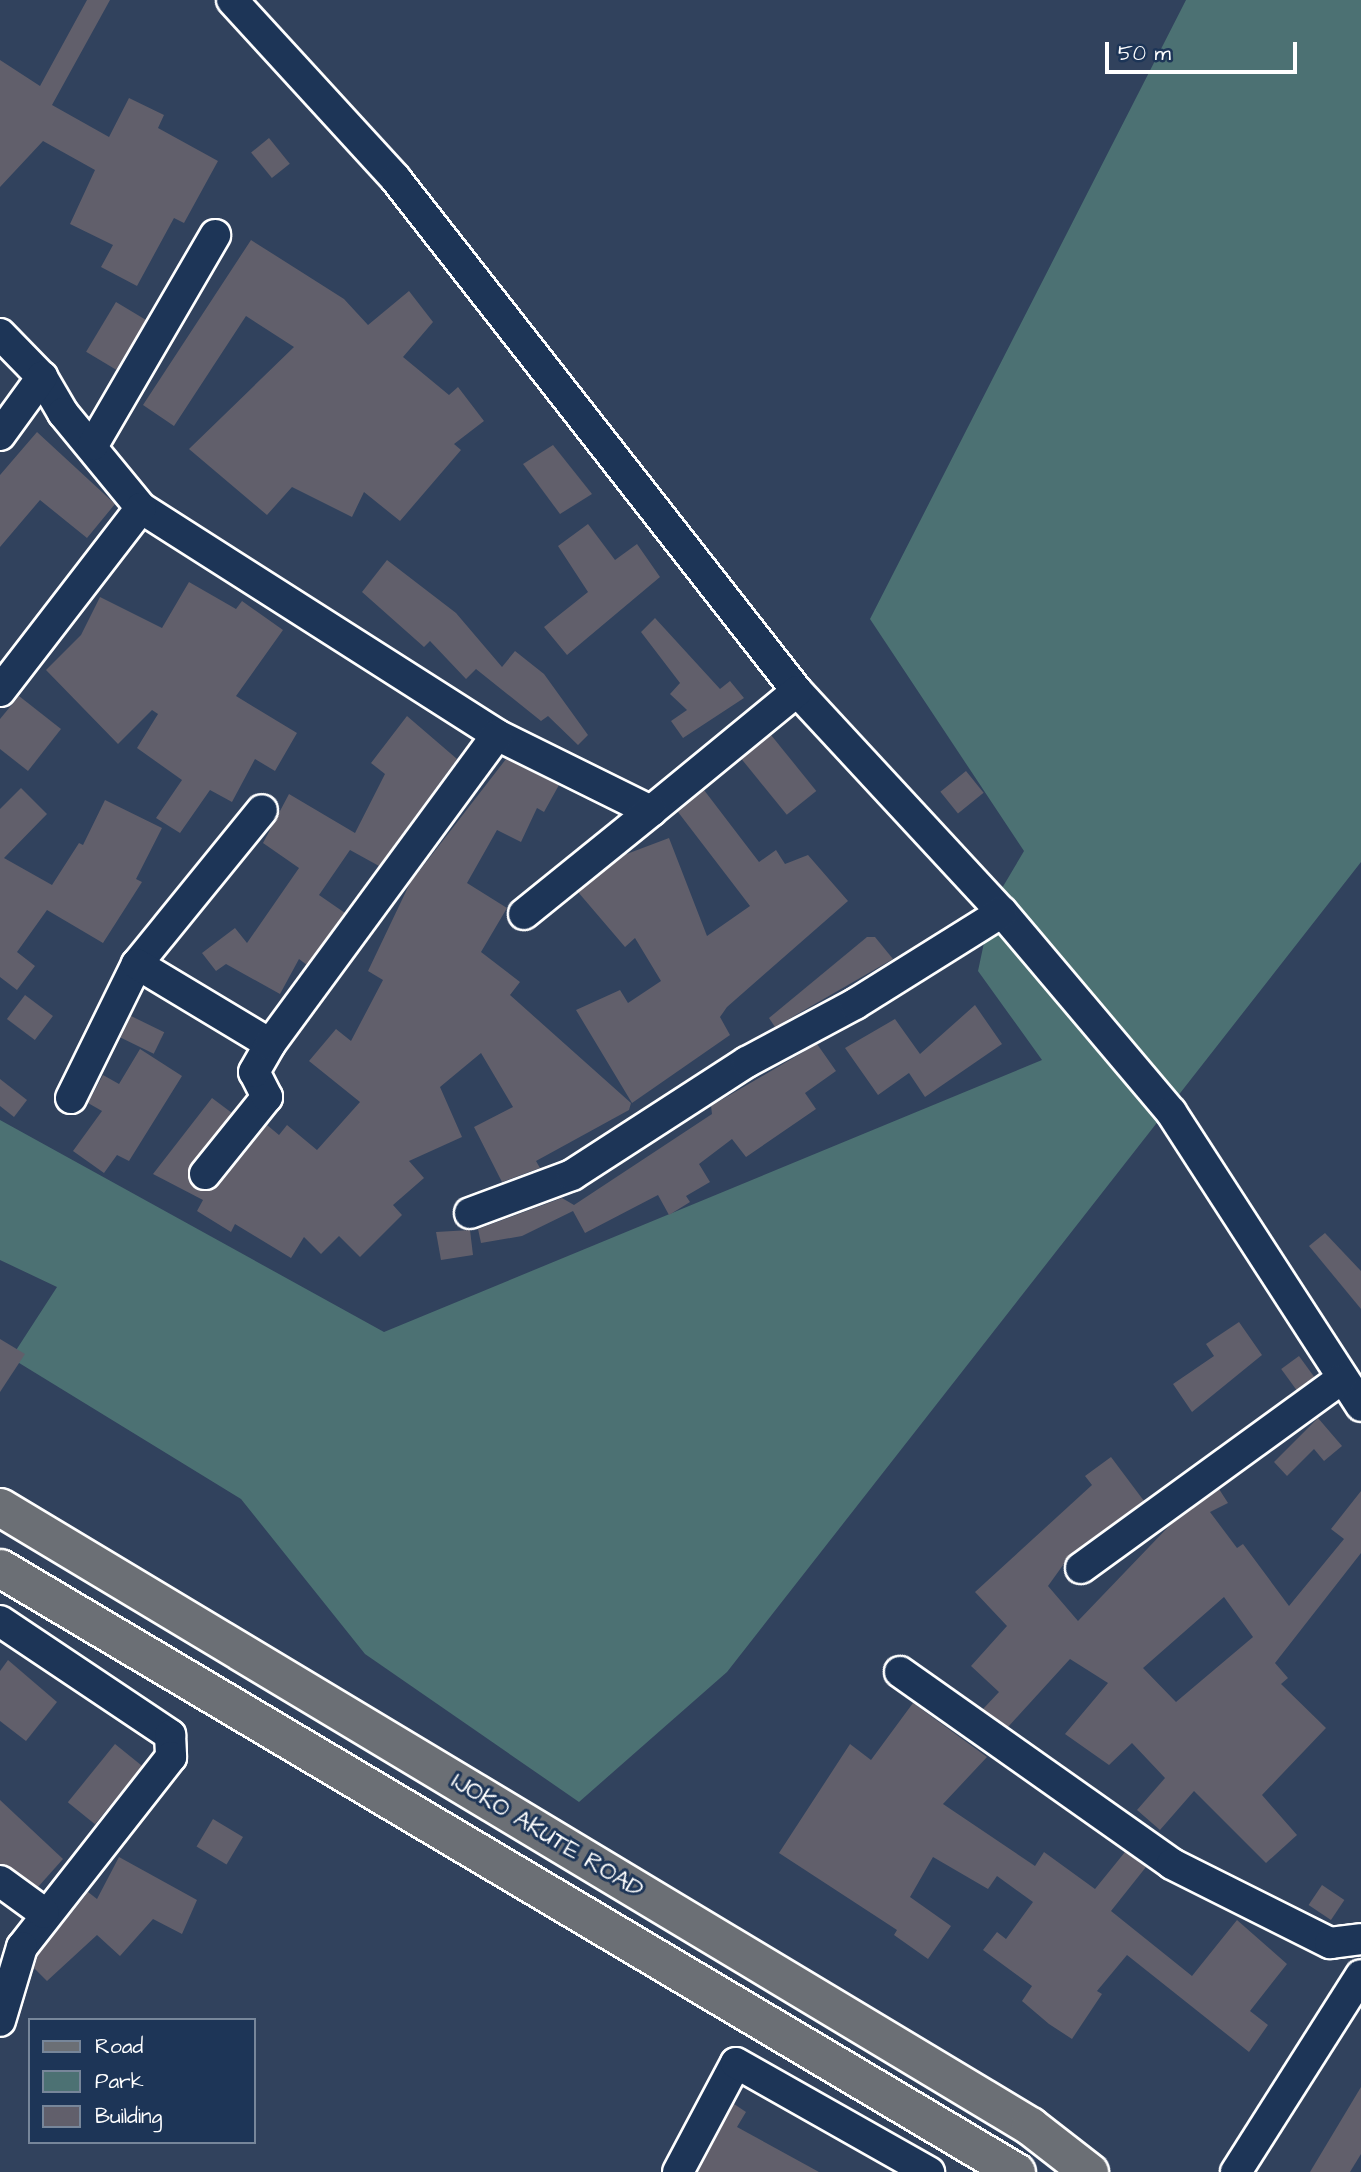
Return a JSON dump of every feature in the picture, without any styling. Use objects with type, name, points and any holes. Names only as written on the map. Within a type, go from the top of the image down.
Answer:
[{"type":"main road","name":"IJOKO AKUTE ROAD","points":[[0,1507],[1030,2126],[1089,2172]]},
{"type":"main road","name":"IJOKO AKUTE ROAD","points":[[3,1570],[1010,2169]]},
{"type":"street","points":[[232,0],[395,178],[797,691],[1002,912],[1171,1112],[1340,1380],[1361,1406]]},
{"type":"street","points":[[93,445],[215,235]]},
{"type":"street","points":[[0,334],[42,377],[63,413],[93,445],[141,508],[497,735],[651,811]]},
{"type":"street","points":[[0,435],[42,377]]},
{"type":"street","points":[[0,691],[141,508]]},
{"type":"street","points":[[524,914],[797,691]]},
{"type":"street","points":[[205,1174],[267,1097],[254,1072],[270,1044],[497,735]]},
{"type":"street","points":[[71,1098],[137,964],[261,810]]},
{"type":"street","points":[[470,1213],[572,1175],[747,1062],[855,1004],[1002,912]]},
{"type":"street","points":[[137,964],[270,1044]]},
{"type":"street","points":[[1081,1568],[1340,1380]]},
{"type":"street","points":[[0,1621],[170,1735],[171,1757],[44,1913],[22,1947],[0,2021]]},
{"type":"street","points":[[900,1672],[1172,1864],[1330,1943],[1361,1939]]},
{"type":"street","points":[[0,1881],[44,1913]]},
{"type":"street","points":[[1236,2172],[1361,1975]]},
{"type":"street","points":[[678,2172],[736,2063],[929,2172]]},
{"type":"green space","points":[[1186,0],[1361,0],[1361,862],[727,1672],[579,1802],[365,1654],[241,1499],[11,1358],[57,1287],[0,1260],[0,1120],[384,1332],[1042,1060],[978,971],[992,905],[1024,851],[870,619]]},
{"type":"building","points":[[87,0],[110,0],[52,105],[109,137],[129,98],[164,115],[158,128],[218,161],[184,223],[174,218],[137,286],[101,267],[113,245],[70,224],[95,170],[43,141],[0,187],[0,60],[40,86]]},
{"type":"building","points":[[269,138],[290,164],[272,178],[251,152]]},
{"type":"building","points":[[251,240],[344,299],[368,325],[409,291],[433,322],[403,357],[449,395],[458,387],[484,421],[454,444],[461,450],[400,521],[364,492],[352,517],[292,487],[267,515],[189,449],[294,347],[246,316],[174,426],[143,405]]},
{"type":"building","points":[[116,302],[146,320],[116,370],[86,352]]},
{"type":"building","points":[[37,432],[115,504],[87,538],[40,500],[0,547],[0,475]]},
{"type":"building","points":[[553,445],[592,494],[560,514],[523,464]]},
{"type":"building","points":[[588,524],[615,560],[637,544],[660,577],[567,655],[544,627],[588,592],[558,546]]},
{"type":"building","points":[[387,560],[456,613],[502,667],[515,651],[544,674],[588,735],[578,745],[548,716],[541,721],[476,669],[466,679],[430,641],[424,647],[362,592]]},
{"type":"building","points":[[189,582],[236,609],[242,601],[283,630],[236,696],[297,733],[275,771],[255,759],[232,802],[210,790],[180,833],[156,818],[182,780],[137,748],[158,714],[152,710],[118,744],[46,670],[81,635],[100,597],[162,628]]},
{"type":"building","points":[[655,618],[720,689],[730,681],[744,698],[683,738],[671,721],[687,710],[670,694],[680,683],[641,632]]},
{"type":"building","points":[[19,696],[61,729],[28,771],[0,749],[0,719]]},
{"type":"building","points":[[407,716],[457,759],[379,866],[350,850],[319,895],[345,913],[307,965],[299,959],[280,994],[226,964],[216,971],[202,953],[235,928],[247,943],[299,868],[263,843],[289,794],[355,833],[385,774],[371,763]]},
{"type":"building","points":[[771,735],[816,791],[787,815],[741,759]]},
{"type":"building","points":[[506,759],[559,785],[544,812],[537,808],[521,842],[497,830],[467,883],[507,908],[481,952],[520,982],[510,995],[631,1103],[629,1110],[536,1161],[540,1168],[502,1182],[474,1127],[513,1107],[481,1053],[440,1087],[462,1137],[409,1161],[424,1178],[393,1205],[402,1215],[360,1257],[339,1236],[321,1254],[304,1237],[291,1258],[235,1224],[231,1232],[197,1211],[203,1200],[153,1174],[212,1098],[232,1113],[188,1171],[189,1181],[203,1191],[219,1185],[267,1125],[279,1135],[287,1125],[317,1150],[360,1102],[309,1061],[336,1029],[351,1041],[383,980],[368,971],[410,883]]},
{"type":"building","points":[[966,771],[984,793],[958,814],[940,792]]},
{"type":"building","points":[[21,788],[47,814],[4,858],[52,885],[79,843],[83,845],[105,800],[162,828],[136,879],[142,882],[103,943],[47,910],[17,952],[35,966],[17,990],[0,977],[0,809]]},
{"type":"building","points":[[704,790],[759,862],[776,850],[785,864],[808,855],[848,901],[727,1007],[720,1017],[730,1035],[632,1103],[576,1010],[620,990],[628,1003],[661,981],[635,938],[625,947],[578,892],[624,855],[669,838],[707,936],[750,906],[678,812]]},
{"type":"building","points":[[867,937],[875,937],[893,959],[775,1027],[769,1018]]},
{"type":"building","points":[[25,995],[53,1016],[35,1040],[7,1019]]},
{"type":"building","points":[[975,1005],[1002,1044],[925,1097],[909,1073],[878,1095],[845,1048],[895,1019],[920,1054]]},
{"type":"building","points":[[131,1016],[164,1032],[154,1054],[120,1038]]},
{"type":"building","points":[[817,1044],[836,1071],[805,1093],[816,1109],[746,1157],[732,1139],[699,1164],[710,1182],[686,1196],[690,1202],[669,1215],[658,1195],[585,1233],[573,1211],[522,1236],[481,1243],[478,1229],[562,1198],[574,1205],[712,1114],[711,1106]]},
{"type":"building","points":[[140,1049],[182,1076],[129,1161],[117,1155],[104,1173],[73,1151],[102,1111],[88,1103],[103,1075],[119,1084]]},
{"type":"building","points":[[0,1079],[27,1100],[14,1117],[0,1106]]},
{"type":"building","points":[[470,1230],[473,1255],[441,1260],[436,1232]]},
{"type":"building","points":[[1325,1233],[1361,1271],[1361,1309],[1309,1246]]},
{"type":"building","points":[[1239,1322],[1262,1355],[1192,1412],[1173,1384],[1214,1356],[1206,1344]]},
{"type":"building","points":[[0,1339],[25,1354],[0,1392]]},
{"type":"building","points":[[1299,1356],[1314,1377],[1296,1390],[1281,1369]]},
{"type":"building","points":[[1318,1418],[1342,1446],[1324,1461],[1314,1449],[1287,1476],[1274,1462]]},
{"type":"building","points":[[1111,1457],[1144,1501],[1071,1554],[1048,1586],[1078,1621],[1172,1523],[1219,1489],[1228,1503],[1210,1512],[1237,1548],[1243,1544],[1289,1606],[1344,1539],[1331,1529],[1361,1491],[1361,1553],[1275,1663],[1288,1678],[1281,1684],[1326,1728],[1262,1795],[1297,1835],[1266,1863],[1194,1791],[1160,1830],[1137,1810],[1165,1778],[1132,1743],[1109,1765],[1065,1734],[1108,1683],[1070,1659],[1008,1727],[983,1709],[999,1692],[971,1666],[1007,1626],[975,1592],[1092,1485],[1085,1476]],"holes":[[[1224,1597],[1253,1637],[1176,1702],[1143,1668]]]},
{"type":"building","points":[[8,1660],[57,1702],[26,1741],[0,1721],[0,1671]]},
{"type":"building","points":[[913,1703],[987,1757],[943,1804],[1035,1866],[1044,1852],[1095,1889],[1125,1852],[1146,1867],[1111,1911],[1192,1976],[1237,1920],[1287,1964],[1250,2011],[1268,2025],[1249,2052],[1127,1955],[1097,1991],[1102,1994],[1072,2039],[1049,2024],[1022,2001],[1032,1986],[983,1950],[997,1932],[1006,1939],[1033,1902],[997,1876],[988,1889],[933,1857],[910,1897],[951,1926],[928,1959],[894,1935],[897,1930],[779,1853],[850,1744],[871,1760]]},
{"type":"building","points":[[115,1744],[142,1766],[95,1824],[68,1802]]},
{"type":"building","points":[[0,1800],[63,1859],[38,1887],[0,1864]]},
{"type":"building","points":[[213,1819],[243,1837],[227,1864],[197,1846]]},
{"type":"building","points":[[119,1857],[197,1900],[182,1934],[153,1919],[120,1956],[97,1935],[47,1981],[34,1968],[38,1955],[88,1892],[97,1899]]},
{"type":"building","points":[[1322,1885],[1344,1900],[1331,1920],[1309,1905]]},
{"type":"building","points":[[1361,2087],[1361,2154],[1350,2172],[1310,2172]]},
{"type":"building","points":[[734,2104],[746,2112],[737,2127],[819,2172],[698,2172]]}]
